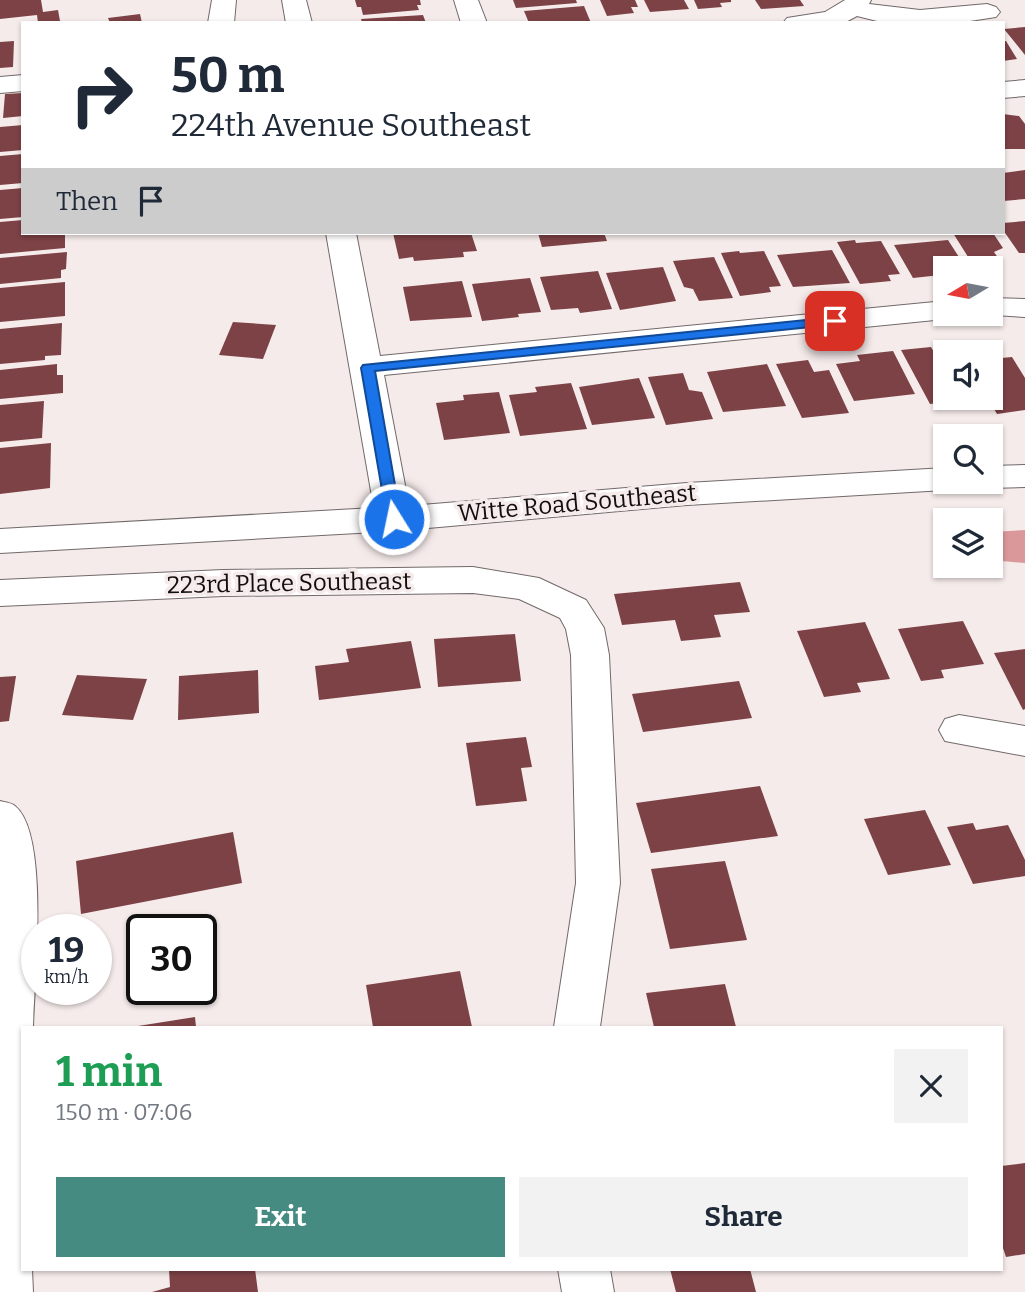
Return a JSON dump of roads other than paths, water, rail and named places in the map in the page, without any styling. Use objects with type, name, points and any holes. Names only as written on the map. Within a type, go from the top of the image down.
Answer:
[{"type":"street","points":[[221,21],[224,0]]},
{"type":"street","points":[[294,0],[299,21]]},
{"type":"street","points":[[466,0],[473,21]]},
{"type":"street","points":[[810,21],[839,17],[856,4],[874,14],[914,19],[988,12]]},
{"type":"street","points":[[0,85],[21,83]]},
{"type":"street","points":[[1005,90],[1025,88]]},
{"type":"street","points":[[341,235],[394,519]]},
{"type":"street","points":[[1003,307],[1025,308]]},
{"type":"street","points":[[368,368],[933,311]]},
{"type":"street","points":[[1003,477],[1025,476]]},
{"type":"street","name":"Witte Road Southeast","points":[[0,541],[394,519],[687,494],[933,480]]},
{"type":"street","name":"223rd Place Southeast","points":[[0,593],[223,583],[473,580],[526,587],[573,609],[585,628],[590,655],[598,883],[577,1026]]},
{"type":"street","points":[[958,730],[1025,741]]},
{"type":"street","points":[[0,817],[10,832],[16,866],[2,1169],[8,1292]]},
{"type":"street","points":[[584,1271],[588,1292]]}]
